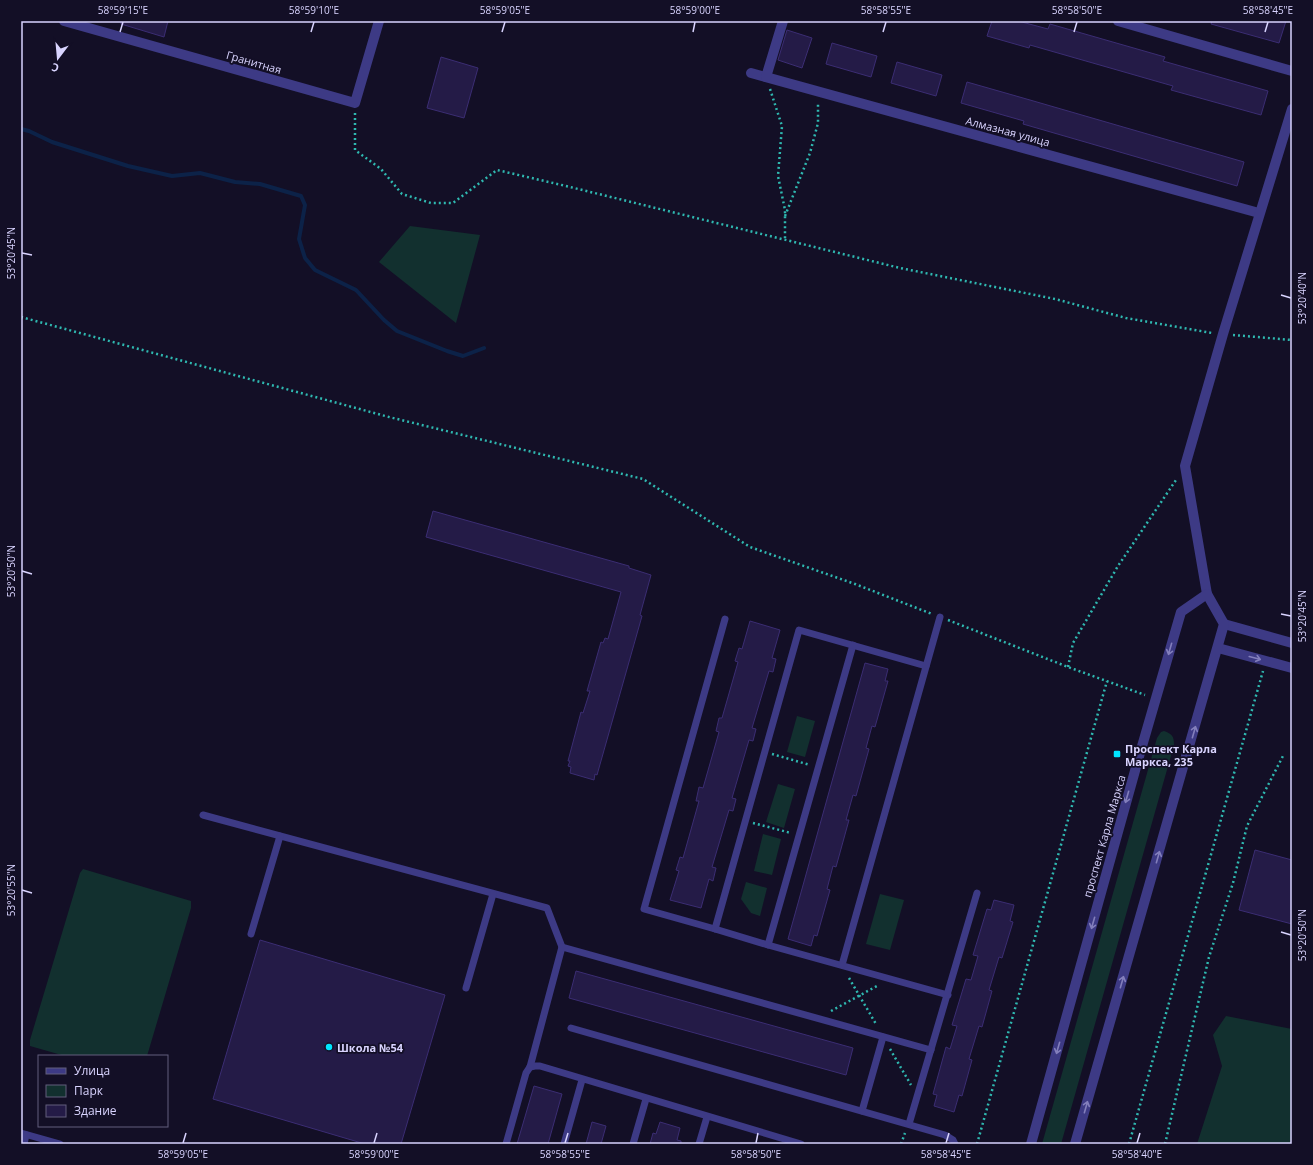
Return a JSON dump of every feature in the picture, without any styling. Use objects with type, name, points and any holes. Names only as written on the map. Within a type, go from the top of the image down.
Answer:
[{"type":"street","name":"Гранитная","points":[[64,21],[355,103]]},
{"type":"street","points":[[355,103],[379,21]]},
{"type":"street","points":[[766,77],[782,21]]},
{"type":"street","points":[[1118,21],[1292,71]]},
{"type":"street","name":"Алмазная улица","points":[[751,73],[1259,213]]},
{"type":"street","points":[[1075,1144],[1224,624],[1207,594],[1185,466],[1259,213],[1292,109]]},
{"type":"street","name":"проспект Карла Маркса","points":[[1031,1144],[1181,612],[1207,594]]},
{"type":"street","points":[[1224,624],[1292,643]]},
{"type":"street","points":[[1218,648],[1292,668]]},
{"type":"lane","points":[[842,965],[940,617]]},
{"type":"lane","points":[[725,619],[644,909],[948,995]]},
{"type":"lane","points":[[715,930],[799,630],[926,666]]},
{"type":"lane","points":[[768,945],[853,645]]},
{"type":"lane","points":[[203,815],[547,908],[562,947],[530,1067],[526,1073],[506,1144]]},
{"type":"lane","points":[[251,934],[280,836]]},
{"type":"lane","points":[[909,1124],[977,893]]},
{"type":"lane","points":[[466,988],[493,894]]},
{"type":"lane","points":[[562,947],[931,1050]]},
{"type":"lane","points":[[571,1028],[909,1124],[945,1135],[953,1140],[955,1144]]},
{"type":"lane","points":[[862,1111],[883,1036]]},
{"type":"lane","points":[[530,1067],[540,1066],[582,1080],[801,1144]]},
{"type":"lane","points":[[564,1144],[582,1080]]},
{"type":"lane","points":[[633,1144],[646,1099]]},
{"type":"lane","points":[[699,1144],[707,1117]]},
{"type":"lane","points":[[24,1144],[24,1134],[60,1144]]},
{"type":"lane","points":[[769,1144],[772,1136]]},
{"type":"path","points":[[766,77],[782,126],[778,176],[785,217],[786,240]]},
{"type":"path","points":[[785,217],[810,153],[818,124],[818,102],[809,89]]},
{"type":"path","points":[[355,103],[355,150],[381,169],[402,194],[431,203],[453,203],[497,170],[900,268],[1055,299],[1126,318],[1223,334],[1292,340]]},
{"type":"path","points":[[21,317],[381,415],[643,479],[750,547],[855,584],[1068,667],[1156,698]]},
{"type":"path","points":[[1068,667],[1073,643],[1118,566],[1185,466]]},
{"type":"path","points":[[1129,1144],[1266,661]]},
{"type":"path","points":[[977,1144],[1107,681]]},
{"type":"path","points":[[765,752],[818,767]]},
{"type":"path","points":[[1165,1144],[1209,957],[1232,883],[1246,826],[1284,754]]},
{"type":"path","points":[[745,821],[799,835]]},
{"type":"path","points":[[818,1018],[890,979]]},
{"type":"green space","points":[[410,226],[480,235],[456,323],[379,262]]},
{"type":"green space","points":[[797,716],[815,721],[805,757],[787,752]]},
{"type":"green space","points":[[1164,731],[1172,736],[1174,739],[1174,745],[1061,1144],[1042,1144],[1157,738],[1161,732]]},
{"type":"green space","points":[[778,784],[795,789],[784,828],[766,822]]},
{"type":"green space","points":[[763,834],[781,839],[772,875],[754,871]]},
{"type":"green space","points":[[83,869],[191,901],[191,908],[147,1055],[62,1055],[30,1046],[30,1040],[80,873]]},
{"type":"green space","points":[[746,882],[767,888],[760,916],[751,913],[741,899]]},
{"type":"green space","points":[[880,894],[904,900],[890,950],[866,944]]},
{"type":"green space","points":[[1226,1016],[1292,1029],[1292,1144],[1197,1144],[1222,1066],[1213,1035]]},
{"type":"building","points":[[121,21],[168,21],[164,37],[121,24]]},
{"type":"building","points":[[992,21],[1018,21],[1048,29],[1050,24],[1165,57],[1163,61],[1268,91],[1261,115],[1171,90],[1173,86],[1030,45],[1029,48],[987,36]]},
{"type":"building","points":[[1212,21],[1286,21],[1279,43],[1211,24]]},
{"type":"building","points":[[787,30],[812,38],[802,68],[778,60]]},
{"type":"building","points":[[832,43],[877,56],[871,77],[826,64]]},
{"type":"building","points":[[441,57],[478,68],[464,118],[427,108]]},
{"type":"building","points":[[897,62],[942,75],[936,96],[891,83]]},
{"type":"building","points":[[967,82],[1244,162],[1237,186],[1023,124],[1024,121],[961,103]]},
{"type":"building","points":[[433,511],[629,566],[629,568],[651,575],[640,615],[642,616],[597,775],[595,774],[594,780],[570,773],[571,767],[568,766],[570,761],[568,761],[581,712],[583,713],[590,691],[587,691],[601,642],[603,643],[605,638],[608,639],[621,592],[426,537]]},
{"type":"building","points":[[750,621],[780,630],[772,658],[776,659],[773,672],[769,671],[752,728],[756,729],[753,741],[749,740],[732,798],[736,799],[733,811],[729,810],[712,867],[716,868],[713,881],[709,879],[701,908],[670,900],[679,871],[676,870],[680,857],[683,858],[699,801],[696,801],[699,787],[703,788],[719,732],[716,731],[719,718],[722,718],[738,662],[735,661],[739,648],[742,649]]},
{"type":"building","points":[[865,663],[888,669],[885,681],[888,681],[875,727],[872,726],[866,748],[869,749],[856,796],[853,795],[846,820],[849,820],[836,867],[833,866],[827,889],[830,890],[817,936],[814,935],[811,946],[788,939]]},
{"type":"building","points":[[1255,850],[1292,860],[1292,924],[1239,910]]},
{"type":"building","points":[[994,900],[1014,905],[1010,921],[1013,922],[1002,958],[999,957],[989,990],[992,991],[982,1027],[979,1026],[969,1059],[972,1060],[962,1096],[959,1095],[954,1112],[934,1106],[937,1095],[933,1094],[946,1047],[950,1049],[957,1026],[952,1025],[966,979],[971,980],[978,956],[973,955],[987,909],[991,910]]},
{"type":"building","name":"Школа №54","points":[[260,940],[445,995],[401,1144],[365,1144],[213,1099]]},
{"type":"building","points":[[576,971],[853,1048],[846,1075],[569,998]]},
{"type":"building","points":[[534,1086],[562,1094],[548,1144],[517,1144]]},
{"type":"building","points":[[592,1122],[606,1126],[601,1144],[586,1144]]},
{"type":"building","points":[[660,1122],[680,1128],[677,1140],[681,1141],[681,1144],[650,1144],[653,1133],[656,1134]]},
{"type":"waterway","points":[[21,129],[29,131],[52,142],[128,166],[172,176],[200,173],[235,182],[260,184],[301,196],[305,205],[299,239],[305,258],[315,270],[356,290],[384,320],[397,331],[463,356],[484,348]]},
{"type":"place","name":"Проспект Карла Маркса, 235","points":[[1117,754]]},
{"type":"place","name":"Школа №54","points":[[329,1047]]}]
